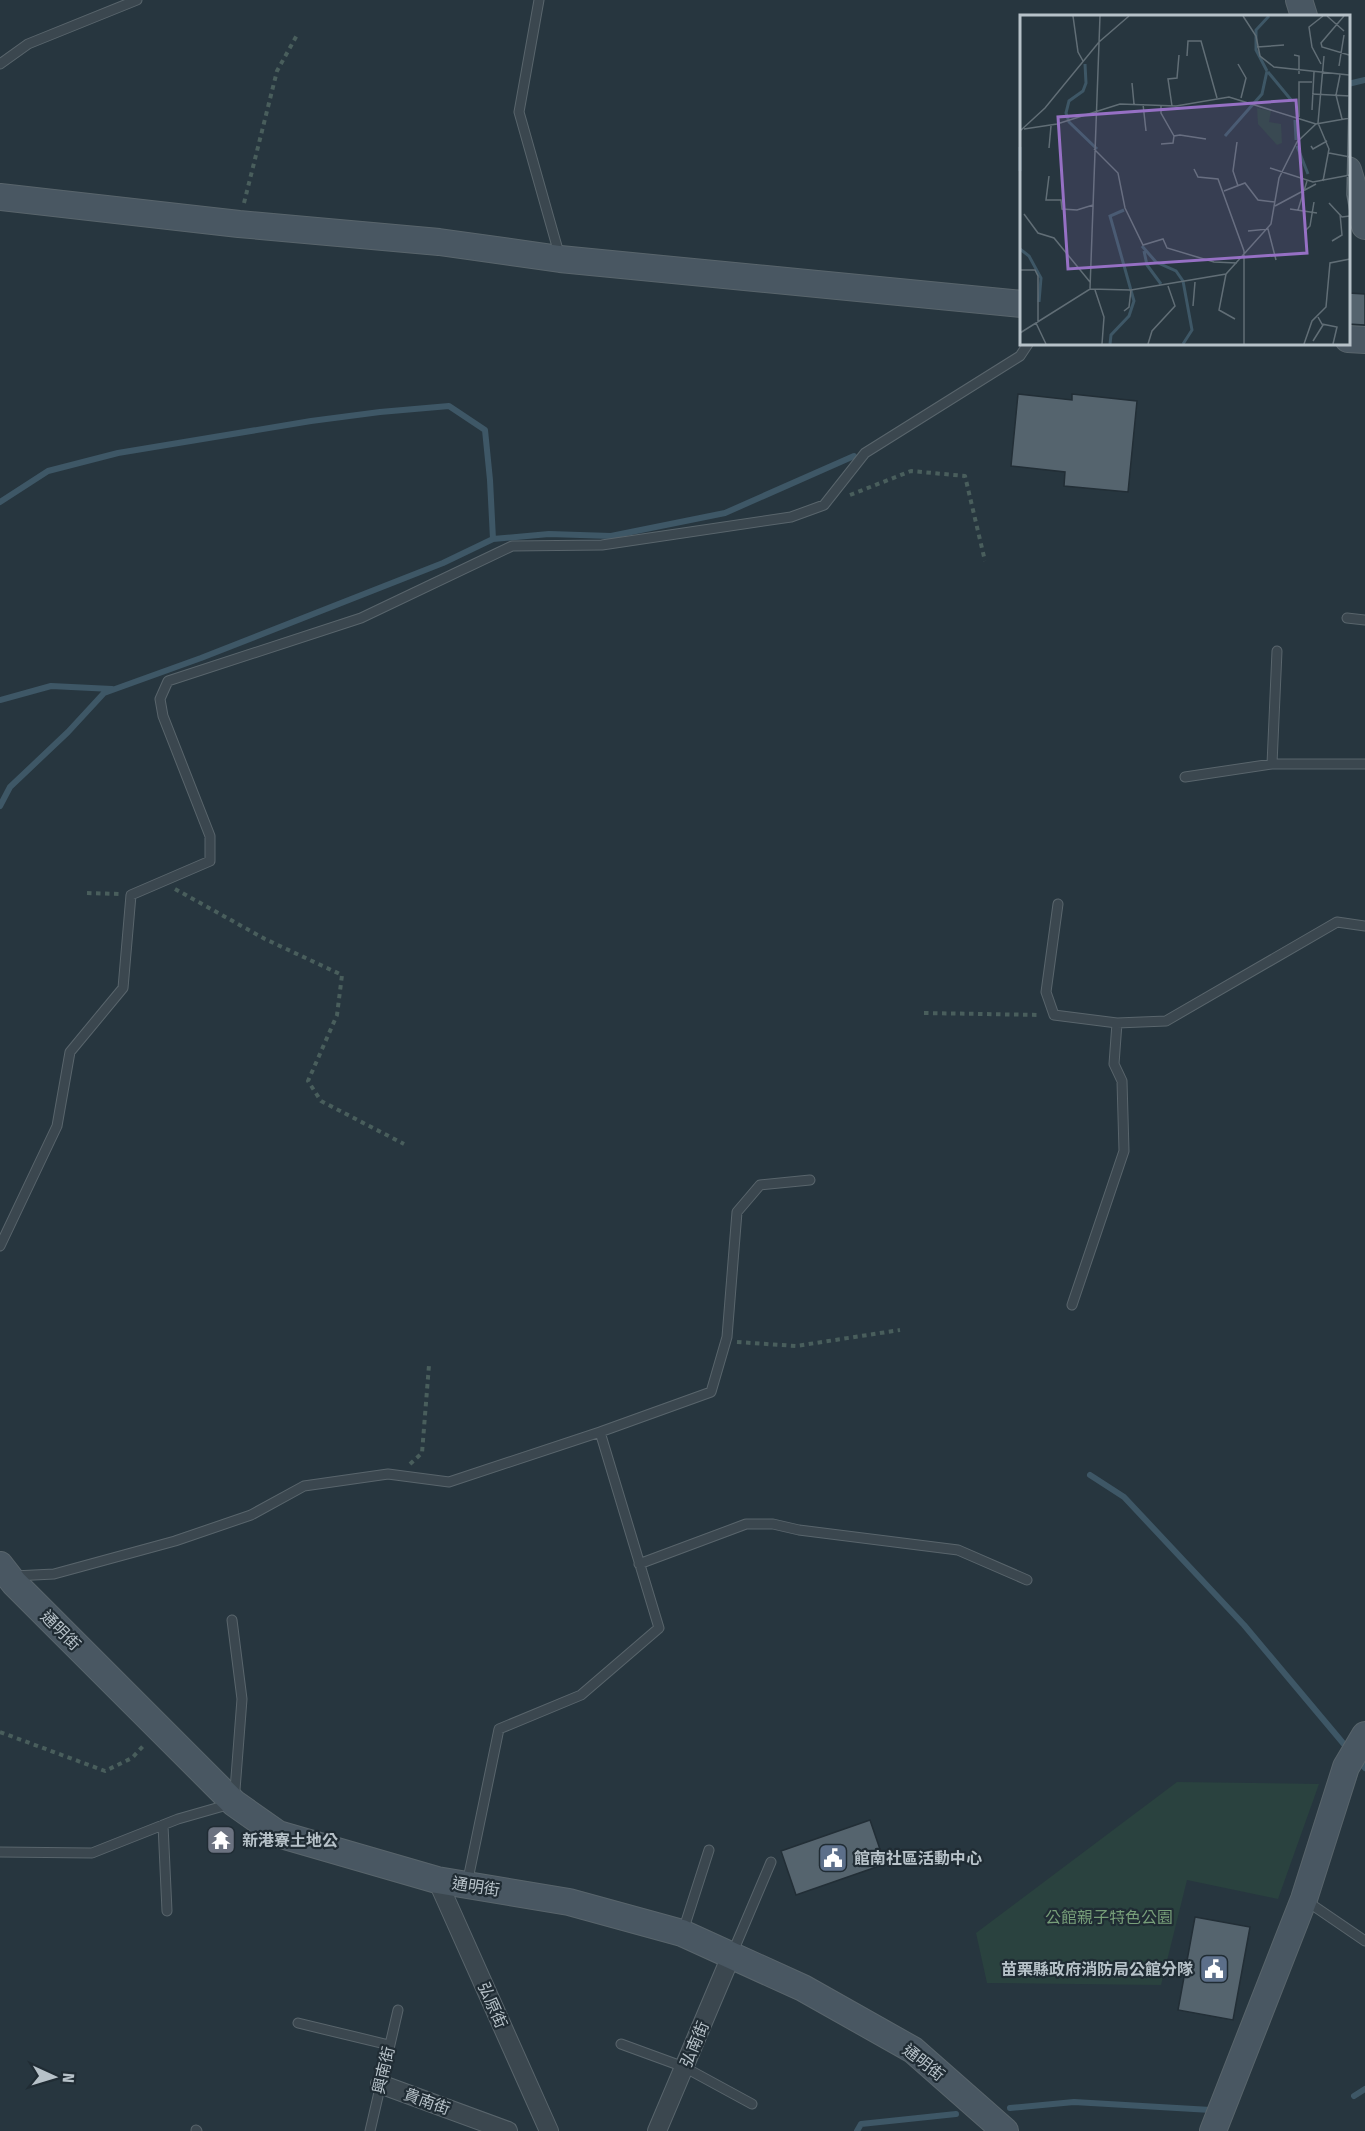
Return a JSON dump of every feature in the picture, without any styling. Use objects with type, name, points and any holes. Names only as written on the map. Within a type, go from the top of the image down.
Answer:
[{"type":"street","points":[[1299,0],[1304,15]]},
{"type":"street","points":[[1350,177],[1365,226]]},
{"type":"street","points":[[0,197],[239,224],[440,242],[560,259],[1020,304]]},
{"type":"street","points":[[1350,339],[1365,340]]},
{"type":"street","name":"通明街","points":[[3,1573],[234,1803],[278,1834],[437,1880],[568,1902],[682,1933],[803,1988],[913,2050],[1005,2131]]},
{"type":"street","points":[[1213,2131],[1304,1899],[1346,1767],[1365,1735]]},
{"type":"street","name":"弘原街","points":[[437,1880],[549,2131]]},
{"type":"street","name":"弘南街","points":[[657,2131],[731,1956]]},
{"type":"street","name":"貴南街","points":[[380,2084],[508,2131]]},
{"type":"lane","points":[[0,63],[28,44],[137,0]]},
{"type":"lane","points":[[539,0],[519,112],[560,259]]},
{"type":"lane","points":[[0,1246],[57,1126],[70,1052],[123,988],[131,895],[210,861],[210,836],[163,716],[160,699],[168,681],[361,618],[512,546],[602,545],[790,517],[824,505],[865,453],[1020,356],[1027,345]]},
{"type":"lane","points":[[1347,618],[1365,620]]},
{"type":"lane","points":[[1272,764],[1277,651]]},
{"type":"lane","points":[[1185,777],[1272,764],[1365,764]]},
{"type":"lane","points":[[1058,904],[1046,992],[1054,1015],[1117,1023],[1166,1021],[1336,922],[1365,926]]},
{"type":"lane","points":[[1072,1305],[1124,1151],[1122,1081],[1114,1064],[1117,1023]]},
{"type":"lane","points":[[3,1573],[54,1574],[175,1542],[251,1515],[304,1486],[393,1475],[449,1482],[711,1392],[726,1341],[737,1212],[760,1185],[810,1180]]},
{"type":"lane","points":[[467,1884],[499,1729],[581,1695],[659,1628],[600,1432]]},
{"type":"lane","points":[[639,1564],[746,1524],[773,1524],[800,1530],[958,1550],[1027,1580]]},
{"type":"lane","points":[[0,1852],[92,1853],[163,1825],[234,1803],[242,1699],[232,1620]]},
{"type":"lane","points":[[163,1825],[166,1911]]},
{"type":"lane","points":[[682,1933],[709,1850]]},
{"type":"lane","points":[[731,1956],[771,1862]]},
{"type":"lane","points":[[1304,1899],[1365,1941]]},
{"type":"lane","name":"興南街","points":[[370,2131],[398,2010]]},
{"type":"lane","points":[[298,2023],[389,2045]]},
{"type":"lane","points":[[621,2044],[684,2067],[752,2104]]},
{"type":"path","points":[[239,224],[277,71],[297,35]]},
{"type":"path","points":[[824,505],[911,471],[965,476],[985,561]]},
{"type":"path","points":[[161,882],[265,939],[342,975],[337,1014],[308,1081],[321,1101],[404,1144]]},
{"type":"path","points":[[87,893],[131,895]]},
{"type":"path","points":[[924,1013],[1054,1015]]},
{"type":"path","points":[[726,1341],[796,1346],[900,1330]]},
{"type":"path","points":[[393,1475],[423,1453],[429,1365]]},
{"type":"path","points":[[0,1732],[105,1771],[132,1758],[159,1728]]},
{"type":"green space","name":"公館親子特色公園","points":[[1177,1782],[1319,1784],[1278,1899],[1187,1880],[1161,1985],[987,1983],[976,1933]]},
{"type":"building","points":[[1350,293],[1365,294],[1365,325],[1350,324]]},
{"type":"building","points":[[1018,394],[1072,400],[1072,394],[1137,401],[1128,492],[1064,486],[1065,472],[1011,466]]},
{"type":"building","name":"館南社區活動中心","points":[[870,1820],[885,1864],[796,1895],[781,1851]]},
{"type":"building","name":"苗栗縣政府消防局公館分隊","points":[[1195,1917],[1250,1927],[1233,2020],[1178,2010]]},
{"type":"waterway","points":[[1350,84],[1365,80]]},
{"type":"waterway","points":[[0,502],[48,471],[118,453],[311,421],[449,406],[485,430],[493,539]]},
{"type":"waterway","points":[[0,806],[10,787],[68,732],[104,693],[201,658],[443,563],[493,539],[549,534],[611,536],[725,513],[854,456]]},
{"type":"waterway","points":[[0,700],[51,686],[112,689]]},
{"type":"waterway","points":[[1090,1475],[1124,1497],[1244,1625],[1348,1749]]},
{"type":"waterway","points":[[1357,1759],[1365,1768]]},
{"type":"waterway","points":[[1354,2096],[1365,2089]]},
{"type":"waterway","points":[[1010,2108],[1074,2102],[1211,2110]]},
{"type":"waterway","points":[[857,2131],[861,2124],[956,2114]]},
{"type":"place","name":"新港寮土地公","points":[[221,1840]]},
{"type":"place","name":"館南社區活動中心","points":[[833,1858]]},
{"type":"place","name":"苗栗縣政府消防局公館分隊","points":[[1214,1969]]}]
